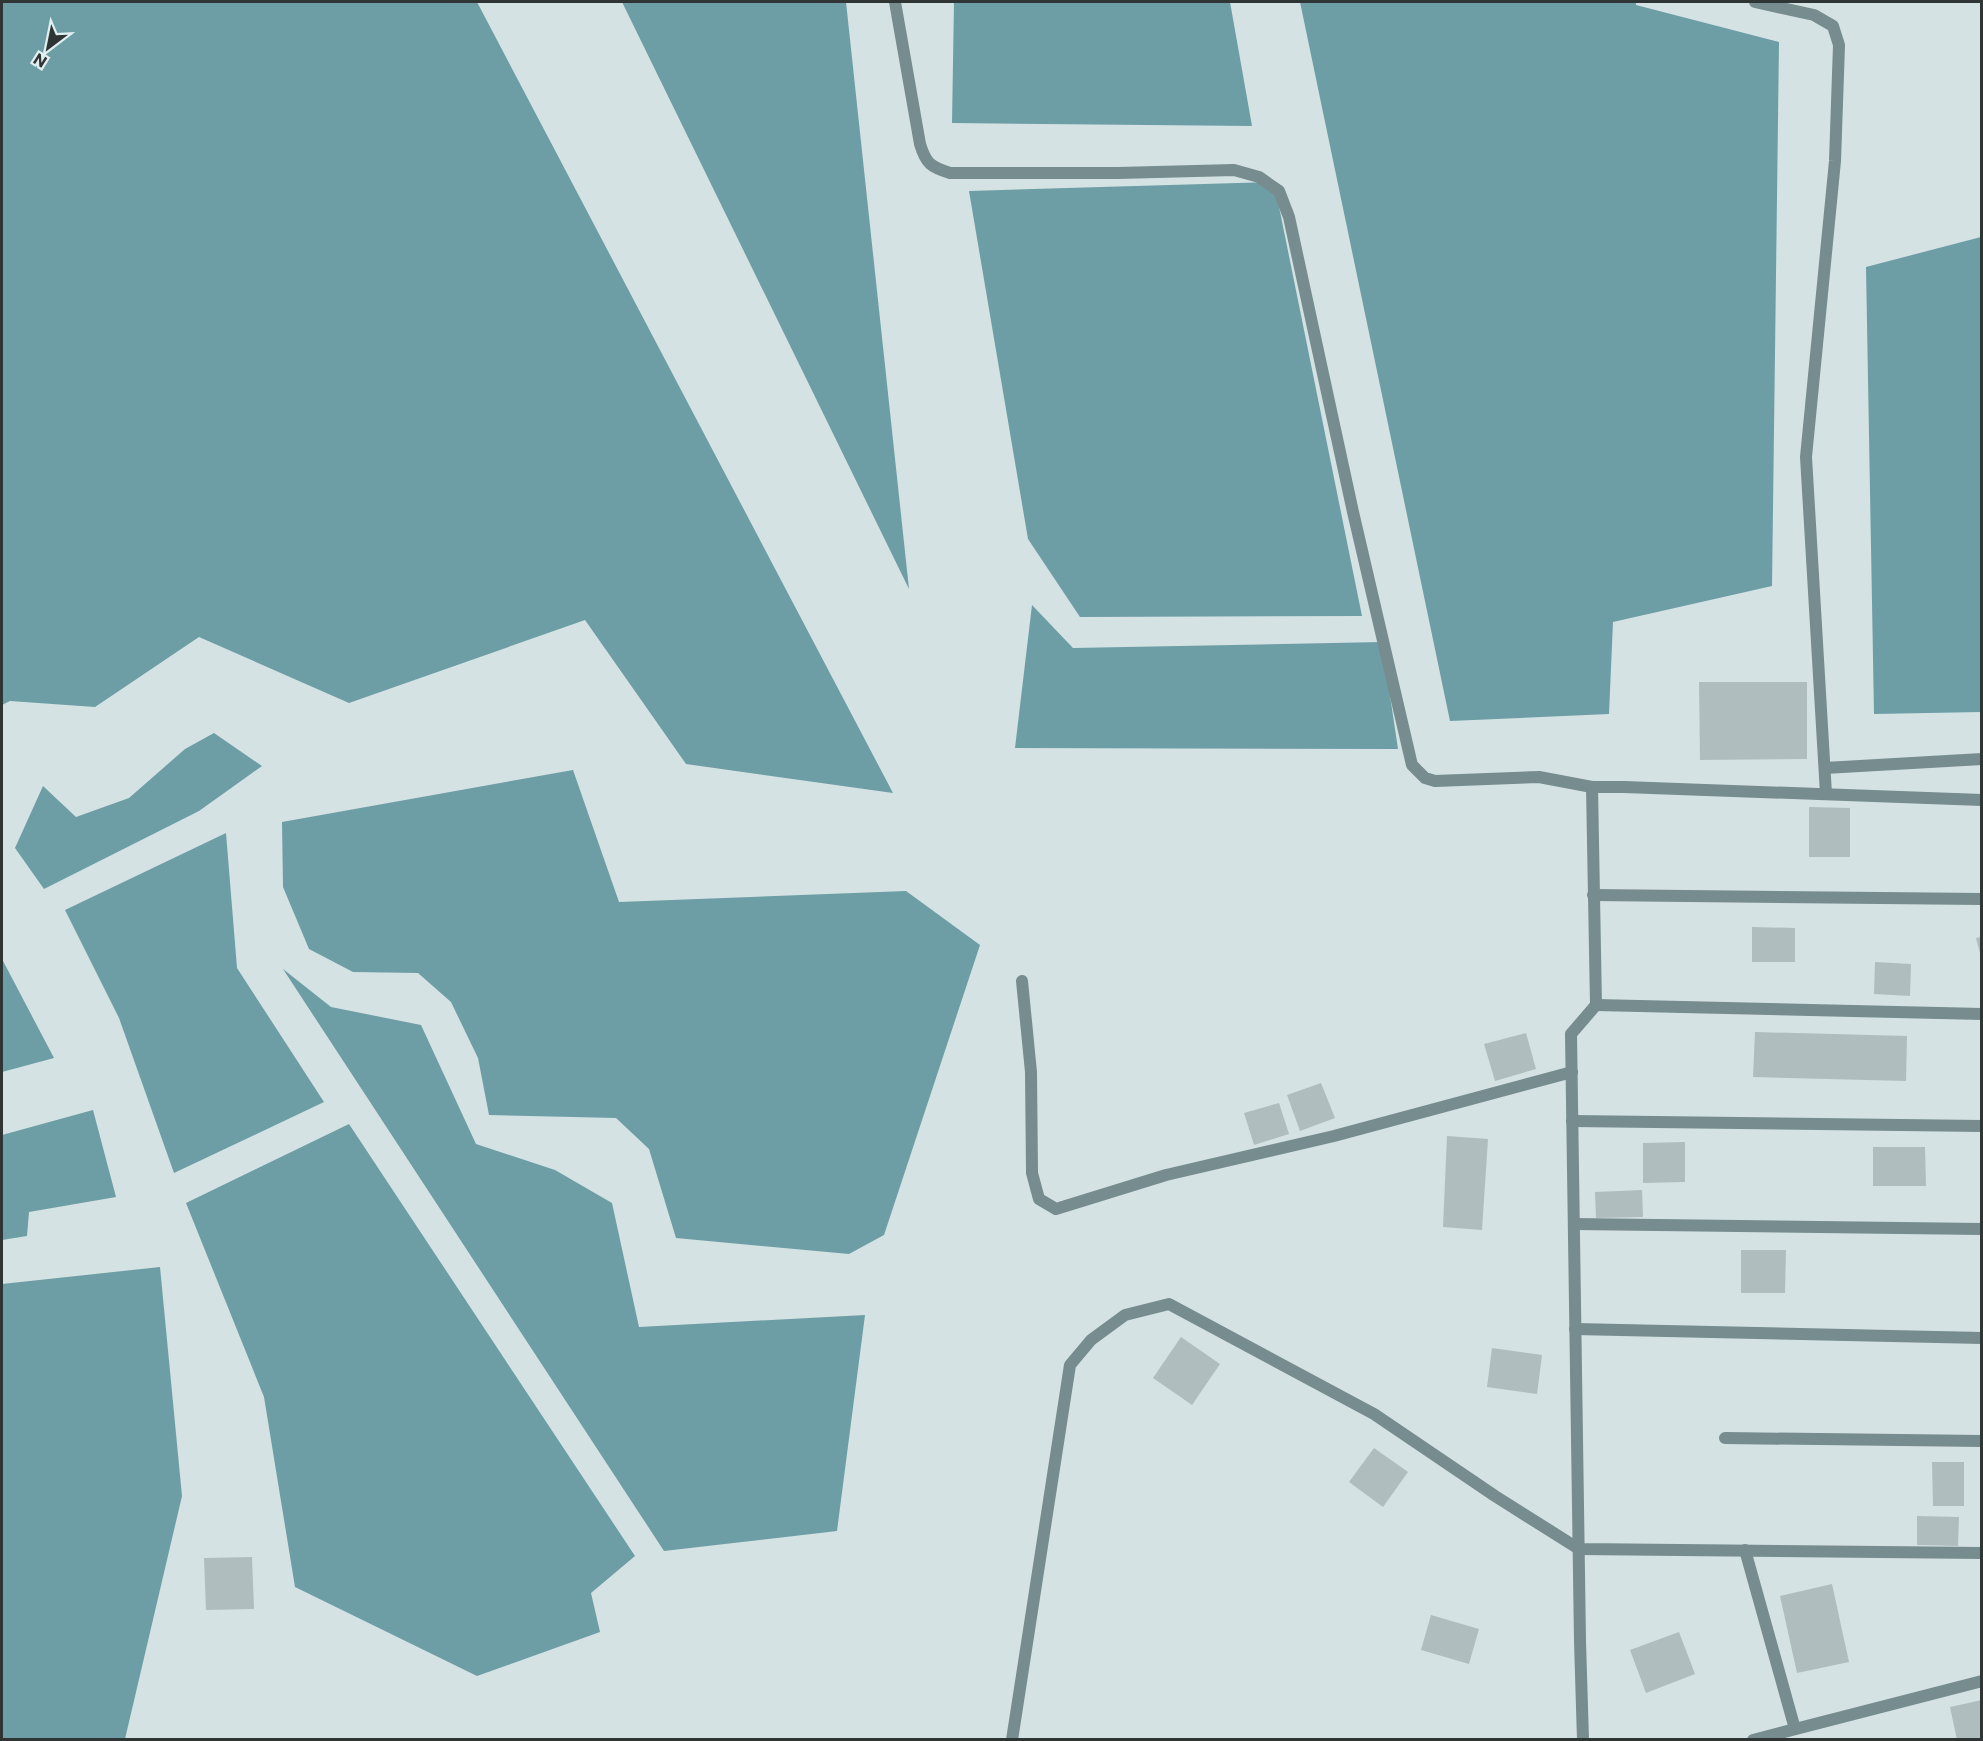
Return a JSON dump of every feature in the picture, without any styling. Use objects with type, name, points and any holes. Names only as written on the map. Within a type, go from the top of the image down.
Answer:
[{"type":"street","points":[[895,2],[920,144],[924,158],[934,169],[950,173],[1234,170],[1259,177],[1279,191],[1289,217],[1353,512],[1412,765],[1425,778],[1435,781],[1539,777],[1592,787],[1982,800]]},
{"type":"street","points":[[1755,2],[1815,15],[1833,26],[1839,45],[1835,161],[1806,457],[1826,794]]},
{"type":"street","points":[[1825,768],[1982,759]]},
{"type":"street","points":[[1583,1740],[1571,1034],[1596,1005],[1592,787]]},
{"type":"street","points":[[1593,895],[1982,899]]},
{"type":"street","points":[[1022,981],[1031,1072],[1032,1173],[1039,1199],[1056,1209],[1166,1174],[1335,1136],[1572,1072]]},
{"type":"street","points":[[1596,1005],[1982,1014]]},
{"type":"street","points":[[1572,1121],[1982,1126]]},
{"type":"street","points":[[1574,1224],[1982,1229]]},
{"type":"street","points":[[1012,1740],[1070,1365],[1091,1340],[1125,1315],[1169,1304],[1374,1414],[1579,1549],[1982,1553]]},
{"type":"street","points":[[1575,1329],[1982,1338]]},
{"type":"street","points":[[1725,1438],[1982,1441]]},
{"type":"street","points":[[1745,1550],[1796,1729]]},
{"type":"street","points":[[1753,1740],[1982,1681]]},
{"type":"water","points":[[2,2],[477,2],[893,793],[686,764],[585,620],[349,703],[199,637],[95,707],[10,701],[2,705]]},
{"type":"water","points":[[622,2],[846,2],[909,589]]},
{"type":"water","points":[[954,2],[1230,2],[1252,126],[952,123]]},
{"type":"water","points":[[1300,2],[1636,2],[1636,5],[1779,42],[1772,586],[1613,622],[1609,714],[1450,721]]},
{"type":"water","points":[[1274,182],[1362,616],[1080,617],[1028,539],[969,191]]},
{"type":"water","points":[[1981,237],[1981,712],[1874,714],[1866,267]]},
{"type":"water","points":[[1032,605],[1073,648],[1382,642],[1398,749],[1015,748]]},
{"type":"water","points":[[214,733],[262,766],[199,811],[44,889],[15,848],[43,786],[76,817],[129,798],[185,749]]},
{"type":"water","points":[[573,770],[619,902],[906,891],[980,945],[884,1235],[849,1254],[676,1238],[649,1149],[616,1118],[489,1115],[478,1058],[451,1002],[418,973],[353,972],[309,949],[283,887],[282,822]]},
{"type":"water","points":[[226,833],[237,968],[324,1102],[174,1173],[119,1018],[65,910]]},
{"type":"water","points":[[2,959],[54,1058],[2,1072]]},
{"type":"water","points":[[283,969],[331,1007],[421,1025],[476,1144],[555,1170],[612,1203],[639,1327],[865,1315],[837,1531],[664,1551]]},
{"type":"water","points":[[93,1110],[116,1197],[29,1212],[27,1236],[2,1240],[2,1135]]},
{"type":"water","points":[[349,1124],[635,1556],[591,1593],[600,1632],[477,1676],[295,1587],[264,1397],[186,1203]]},
{"type":"water","points":[[160,1267],[182,1496],[125,1739],[2,1739],[2,1284]]},
{"type":"building","points":[[1699,682],[1807,682],[1807,759],[1700,760]]},
{"type":"building","points":[[1809,807],[1850,808],[1850,857],[1809,857]]},
{"type":"building","points":[[1752,927],[1795,928],[1795,962],[1752,962]]},
{"type":"building","points":[[1982,937],[1982,957],[1981,957],[1976,938]]},
{"type":"building","points":[[1875,962],[1911,964],[1910,996],[1874,994]]},
{"type":"building","points":[[1755,1032],[1907,1036],[1906,1081],[1753,1077]]},
{"type":"building","points":[[1526,1033],[1536,1069],[1495,1081],[1484,1044]]},
{"type":"building","points":[[1321,1083],[1335,1118],[1300,1131],[1287,1095]]},
{"type":"building","points":[[1279,1103],[1289,1134],[1254,1145],[1244,1113]]},
{"type":"building","points":[[1447,1136],[1488,1139],[1482,1230],[1443,1227]]},
{"type":"building","points":[[1685,1142],[1685,1182],[1643,1183],[1643,1143]]},
{"type":"building","points":[[1873,1147],[1925,1147],[1926,1186],[1873,1186]]},
{"type":"building","points":[[1642,1190],[1643,1217],[1596,1218],[1595,1192]]},
{"type":"building","points":[[1741,1250],[1786,1250],[1785,1293],[1741,1293]]},
{"type":"building","points":[[1181,1337],[1220,1364],[1192,1405],[1153,1378]]},
{"type":"building","points":[[1492,1348],[1542,1355],[1537,1394],[1487,1387]]},
{"type":"building","points":[[1374,1448],[1408,1472],[1383,1507],[1349,1482]]},
{"type":"building","points":[[1932,1462],[1964,1462],[1964,1506],[1933,1506]]},
{"type":"building","points":[[1917,1516],[1959,1517],[1958,1546],[1917,1545]]},
{"type":"building","points":[[252,1557],[254,1609],[206,1610],[204,1558]]},
{"type":"building","points":[[1832,1584],[1849,1662],[1797,1673],[1780,1596]]},
{"type":"building","points":[[1431,1615],[1479,1629],[1469,1664],[1421,1650]]},
{"type":"building","points":[[1679,1632],[1695,1674],[1646,1693],[1630,1650]]},
{"type":"building","points":[[1982,1700],[1982,1740],[1957,1740],[1950,1707]]}]
